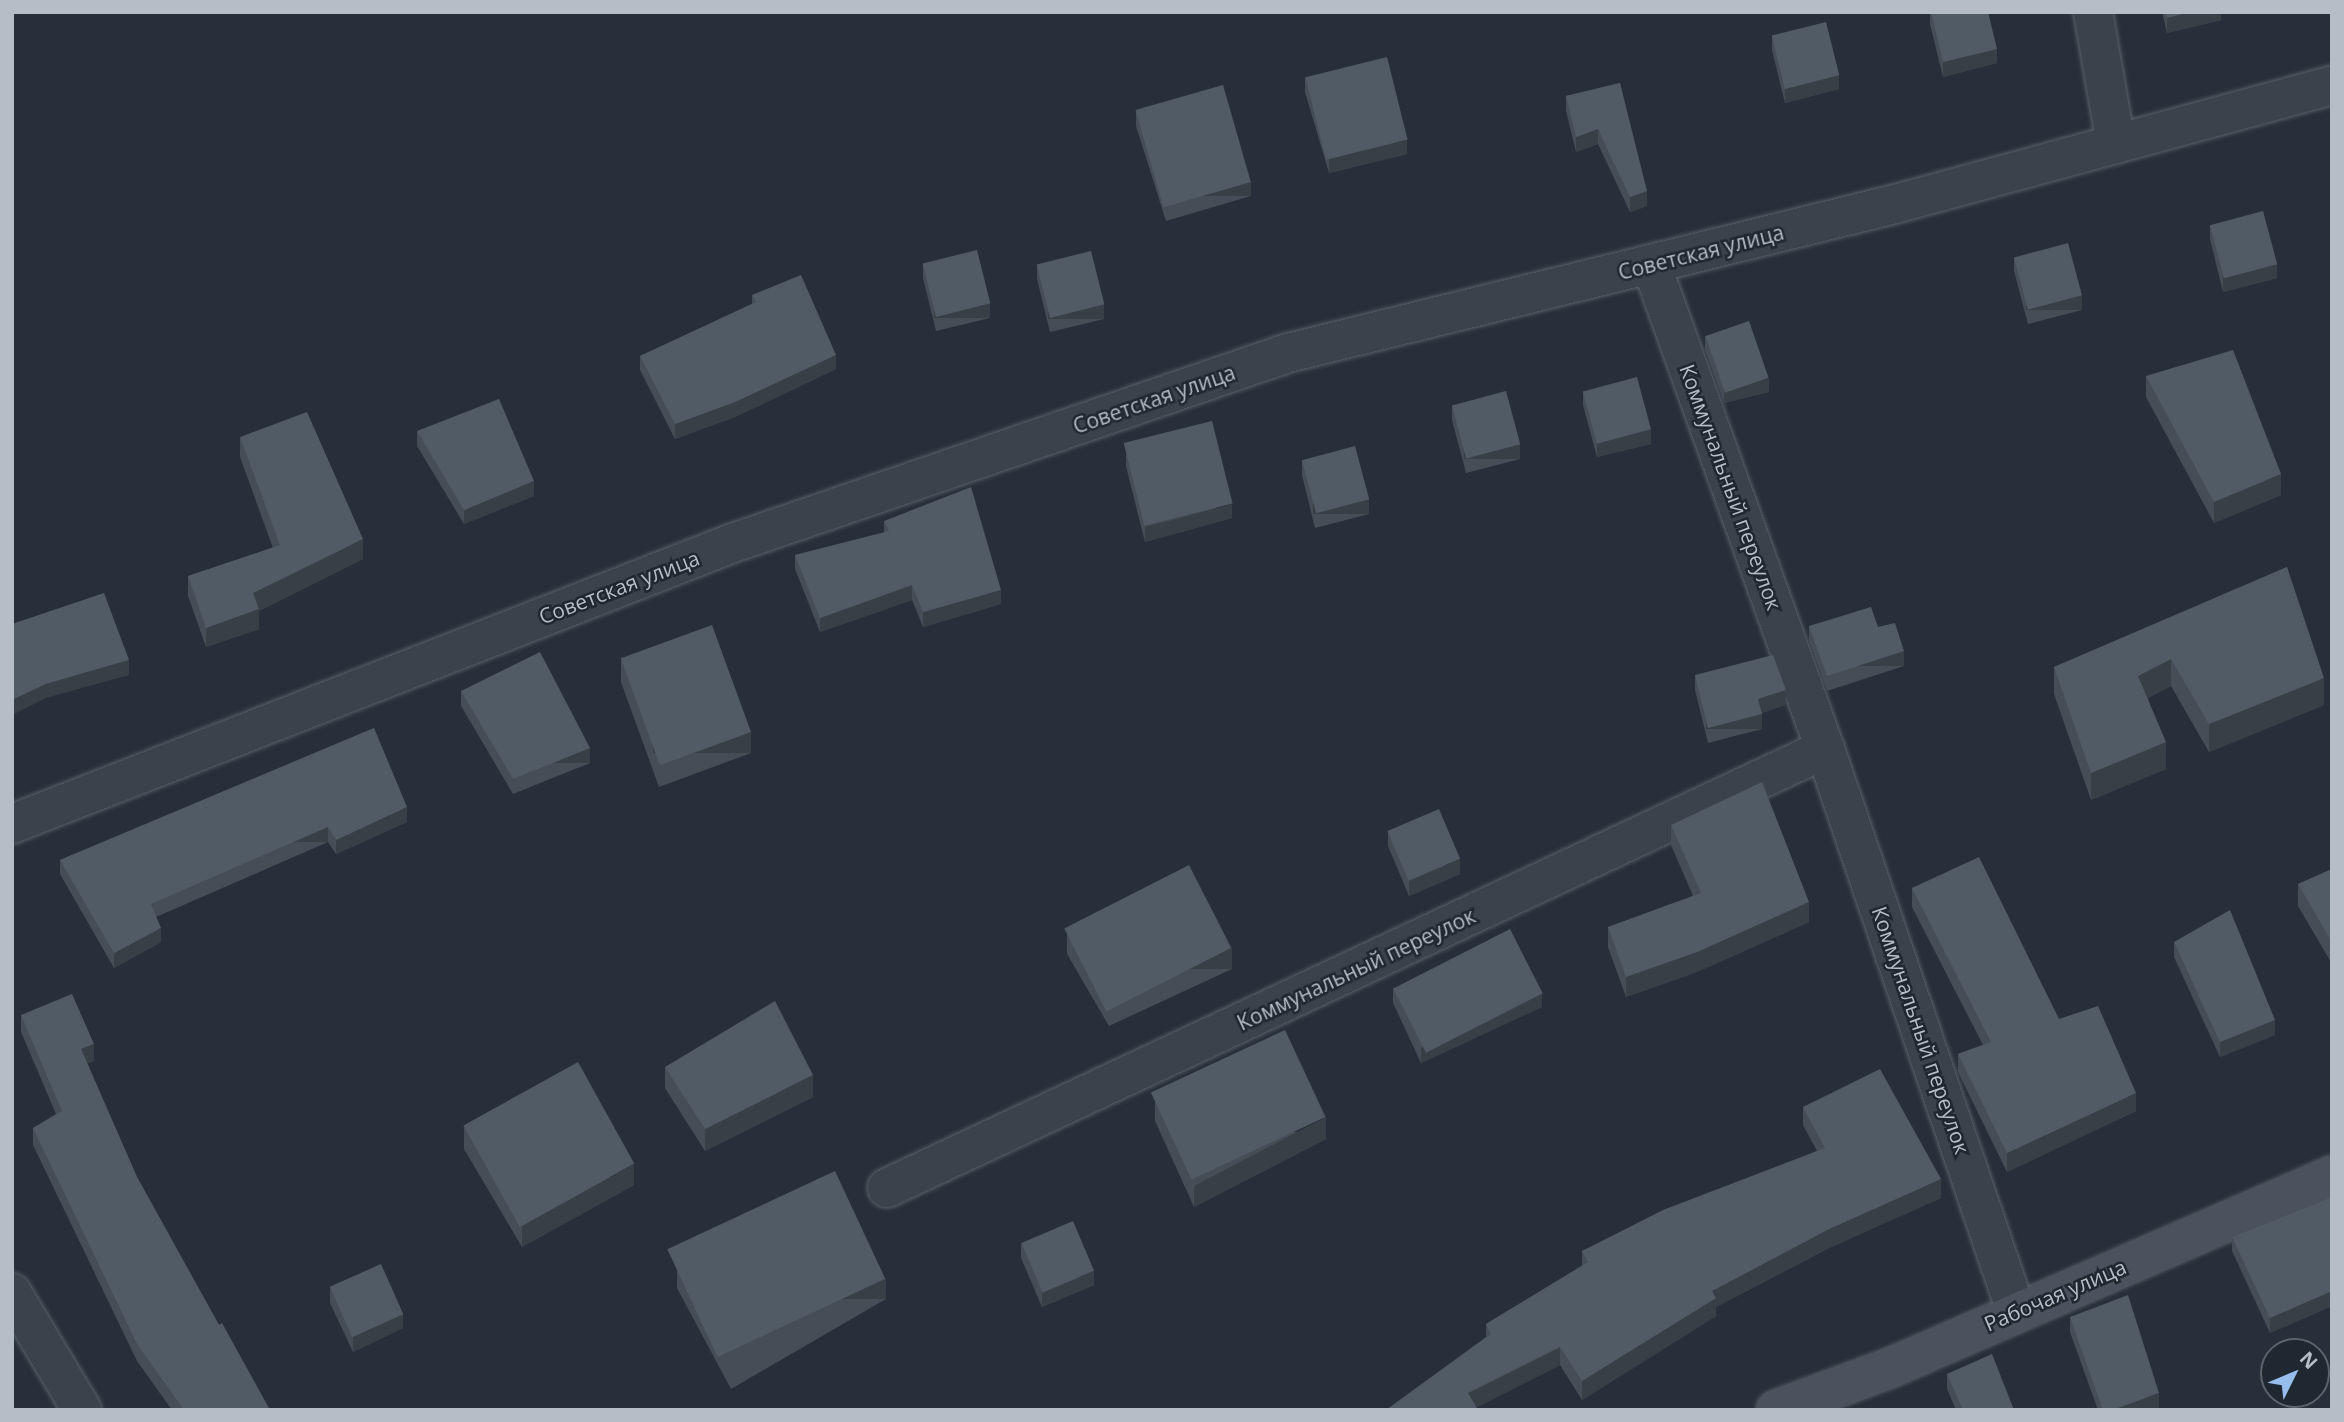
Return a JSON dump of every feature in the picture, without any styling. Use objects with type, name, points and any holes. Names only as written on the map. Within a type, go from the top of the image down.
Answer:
[{"type":"main road","name":"Рабочая улица","points":[[1776,1410],[1890,1368],[2332,1176]]},
{"type":"street","points":[[2093,12],[2116,144]]},
{"type":"street","name":"Советская улица","points":[[12,824],[743,539],[1288,353],[1651,264],[2116,144],[2332,85]]},
{"type":"street","name":"Коммунальный переулок","points":[[1651,264],[1825,749],[2017,1311]]},
{"type":"street","name":"Коммунальный переулок","points":[[887,1188],[1825,749]]},
{"type":"street","points":[[12,1293],[82,1410]]},
{"type":"building","points":[[1931,12],[1988,12],[1997,49],[1943,62]]},
{"type":"building","points":[[2166,12],[2190,12],[2167,18]]},
{"type":"building","points":[[1826,22],[1839,75],[1785,89],[1772,36]]},
{"type":"building","points":[[1387,57],[1408,139],[1326,160],[1305,77]]},
{"type":"building","points":[[1620,83],[1647,191],[1630,197],[1598,129],[1576,137],[1566,96]]},
{"type":"building","points":[[1223,85],[1251,182],[1163,207],[1136,110]]},
{"type":"building","points":[[2263,211],[2277,264],[2224,278],[2210,225]]},
{"type":"building","points":[[2068,243],[2082,295],[2028,310],[2014,257]]},
{"type":"building","points":[[977,250],[990,303],[936,317],[923,264]]},
{"type":"building","points":[[1091,251],[1104,304],[1050,318],[1037,265]]},
{"type":"building","points":[[801,275],[836,355],[735,402],[675,424],[640,356],[756,302],[752,295]]},
{"type":"building","points":[[1749,321],[1769,378],[1725,393],[1706,336]]},
{"type":"building","points":[[2233,350],[2281,474],[2214,502],[2146,376]]},
{"type":"building","points":[[1637,377],[1651,429],[1597,444],[1583,391]]},
{"type":"building","points":[[1506,391],[1520,444],[1466,459],[1452,405]]},
{"type":"building","points":[[499,399],[534,481],[464,510],[417,431]]},
{"type":"building","points":[[307,412],[363,539],[253,593],[259,609],[206,628],[188,576],[280,545],[240,437]]},
{"type":"building","points":[[1212,421],[1233,503],[1144,525],[1124,443]]},
{"type":"building","points":[[1355,446],[1369,499],[1316,513],[1302,460]]},
{"type":"building","points":[[971,487],[1001,590],[923,612],[912,585],[820,618],[795,555],[889,531],[884,521]]},
{"type":"building","points":[[2287,567],[2324,678],[2209,724],[2171,659],[2138,676],[2166,742],[2091,773],[2054,667]]},
{"type":"building","points":[[104,593],[129,660],[46,684],[12,700],[12,624]]},
{"type":"building","points":[[1871,607],[1878,627],[1895,623],[1904,651],[1827,676],[1809,626]]},
{"type":"building","points":[[712,625],[751,732],[660,765],[621,658]]},
{"type":"building","points":[[540,652],[590,748],[513,779],[461,691]]},
{"type":"building","points":[[1773,655],[1786,690],[1758,699],[1762,714],[1708,728],[1695,675]]},
{"type":"building","points":[[374,728],[407,807],[336,840],[328,827],[151,904],[161,928],[114,953],[60,860]]},
{"type":"building","points":[[1762,782],[1809,902],[1697,952],[1626,977],[1608,927],[1701,893],[1671,825]]},
{"type":"building","points":[[1439,809],[1460,859],[1409,881],[1387,831]]},
{"type":"building","points":[[1979,857],[2059,1019],[2098,1006],[2136,1093],[2007,1153],[1958,1054],[1991,1042],[1912,888]]},
{"type":"building","points":[[1189,865],[1231,948],[1106,1011],[1064,929]]},
{"type":"building","points":[[2332,869],[2332,942],[2298,884]]},
{"type":"building","points":[[2230,910],[2275,1020],[2220,1042],[2174,942]]},
{"type":"building","points":[[1510,929],[1543,993],[1426,1053],[1393,988]]},
{"type":"building","points":[[72,994],[94,1044],[81,1049],[137,1177],[219,1325],[222,1323],[270,1410],[184,1410],[137,1344],[33,1128],[62,1111],[21,1015]]},
{"type":"building","points":[[775,1001],[813,1075],[705,1129],[665,1067]]},
{"type":"building","points":[[1285,1030],[1326,1117],[1191,1180],[1151,1093]]},
{"type":"building","points":[[578,1062],[634,1163],[520,1227],[463,1126]]},
{"type":"building","points":[[1880,1069],[1941,1179],[1829,1229],[1712,1291],[1716,1298],[1582,1381],[1560,1347],[1468,1393],[1478,1410],[1386,1410],[1491,1334],[1486,1324],[1588,1262],[1582,1251],[1663,1210],[1825,1148],[1803,1107]]},
{"type":"building","points":[[835,1171],[885,1279],[718,1357],[667,1249]]},
{"type":"building","points":[[2332,1197],[2332,1291],[2270,1318],[2232,1237]]},
{"type":"building","points":[[1073,1221],[1094,1271],[1043,1293],[1021,1243]]},
{"type":"building","points":[[381,1264],[403,1314],[352,1337],[330,1287]]},
{"type":"building","points":[[2128,1295],[2159,1393],[2112,1410],[2103,1410],[2070,1317]]},
{"type":"building","points":[[1992,1354],[2014,1410],[1963,1410],[1947,1374]]}]
